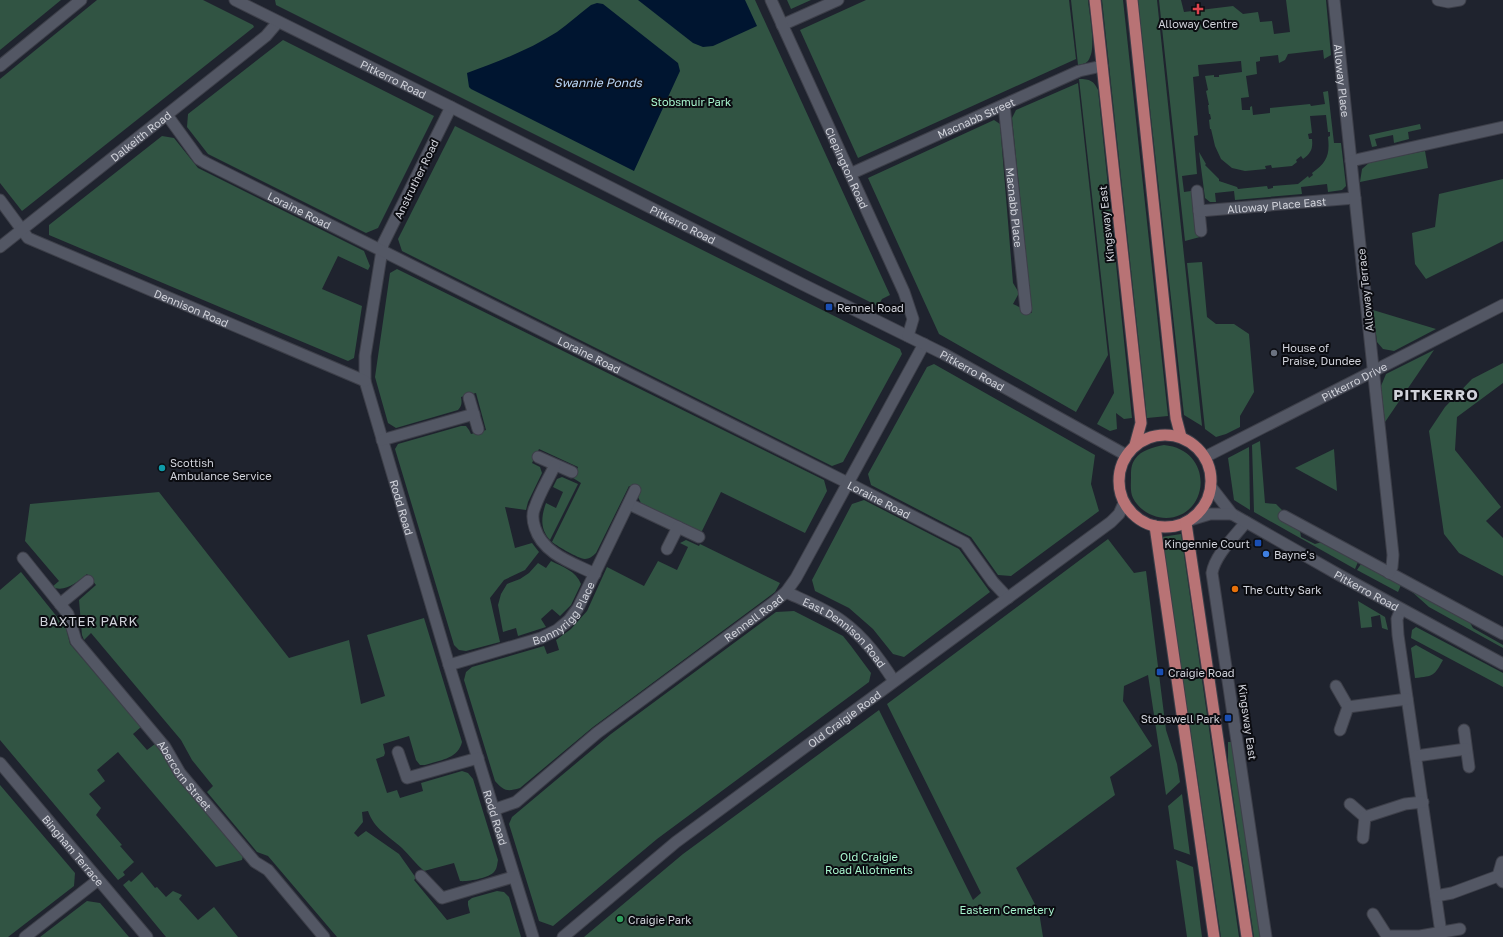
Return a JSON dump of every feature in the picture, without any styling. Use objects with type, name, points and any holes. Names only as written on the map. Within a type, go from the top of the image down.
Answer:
[{"type":"highway","name":"Kingsway East","points":[[1095,0],[1141,423],[1135,445]]},
{"type":"highway","points":[[1132,0],[1176,418],[1181,437]]},
{"type":"highway","name":"Kingsway East","points":[[1124,503],[1120,491],[1121,466],[1126,455],[1135,445],[1146,438],[1169,434],[1181,437],[1200,450],[1205,458],[1211,476],[1211,486],[1206,503],[1199,512],[1188,521]]},
{"type":"highway","points":[[1124,503],[1137,518],[1155,526],[1171,527],[1188,521],[1247,937]]},
{"type":"highway","points":[[1155,526],[1214,937]]},
{"type":"street","points":[[0,66],[81,0]]},
{"type":"street","name":"Clepington Road","points":[[771,0],[904,292],[913,319],[908,336]]},
{"type":"street","points":[[782,25],[838,0]]},
{"type":"street","name":"Alloway Place","points":[[1336,0],[1350,161]]},
{"type":"street","points":[[1438,0],[1448,2],[1460,0]]},
{"type":"street","name":"Pitkerro Road","points":[[244,2],[278,22],[944,354],[1126,455]]},
{"type":"street","name":"Dalkeith Road","points":[[0,247],[266,36],[278,22]]},
{"type":"street","name":"Macnabb Street","points":[[850,174],[1079,71],[1102,66]]},
{"type":"street","name":"Macnabb Place","points":[[1004,105],[1026,309]]},
{"type":"street","name":"Anstruther Road","points":[[383,252],[383,244],[451,107]]},
{"type":"street","name":"Loraine Road","points":[[167,116],[199,159],[206,164],[848,483],[965,544],[993,582],[1008,598]]},
{"type":"street","points":[[1350,161],[1503,127]]},
{"type":"street","name":"Alloway Terrace","points":[[1350,161],[1393,555],[1392,567],[1389,573]]},
{"type":"street","points":[[1197,191],[1201,231]]},
{"type":"street","name":"Alloway Place East","points":[[1199,211],[1355,198]]},
{"type":"street","name":"Dennison Road","points":[[0,200],[28,238],[365,381]]},
{"type":"street","name":"Rodd Road","points":[[383,252],[365,356],[365,381],[449,665],[533,937]]},
{"type":"street","name":"Pitkerro Drive","points":[[1205,458],[1503,305]]},
{"type":"street","name":"Rennell Road","points":[[493,810],[516,802],[597,733],[786,592],[796,578],[924,344]]},
{"type":"street","points":[[469,398],[478,429]]},
{"type":"street","points":[[382,440],[474,414]]},
{"type":"street","points":[[538,457],[572,472]]},
{"type":"street","points":[[555,465],[534,508],[533,522],[538,537],[547,548],[595,574]]},
{"type":"street","name":"Pitkerro Road","points":[[1211,486],[1232,514],[1503,664]]},
{"type":"street","name":"Bonnyrigg Place","points":[[449,665],[541,638],[557,630],[569,620],[578,608],[635,490]]},
{"type":"street","name":"Old Craigie Road","points":[[563,937],[676,842],[1111,522],[1119,514],[1124,503]]},
{"type":"street","points":[[629,504],[700,537]]},
{"type":"street","name":"Pitkerro Road","points":[[1188,521],[1210,514],[1232,514]]},
{"type":"street","points":[[1284,516],[1503,634]]},
{"type":"street","name":"Kingsway East","points":[[1246,522],[1213,565],[1212,573],[1266,937]]},
{"type":"street","points":[[668,549],[678,527]]},
{"type":"street","name":"Abercorn Street","points":[[23,558],[68,614],[76,641],[165,747],[180,773],[255,862],[268,870],[324,937]]},
{"type":"street","points":[[60,604],[88,581]]},
{"type":"street","name":"East Dennison Road","points":[[786,592],[846,624],[876,653],[894,681]]},
{"type":"street","points":[[1402,609],[1397,619],[1441,933]]},
{"type":"street","points":[[1336,686],[1348,707],[1340,730]]},
{"type":"street","points":[[1348,707],[1407,699]]},
{"type":"street","points":[[1464,730],[1469,767]]},
{"type":"street","points":[[1416,756],[1466,749]]},
{"type":"street","points":[[398,752],[407,778],[478,758]]},
{"type":"street","name":"Bingham Terrace","points":[[0,763],[147,937]]},
{"type":"street","points":[[1365,817],[1405,804],[1423,802]]},
{"type":"street","points":[[1350,804],[1365,817]]},
{"type":"street","points":[[1363,838],[1365,817]]},
{"type":"street","points":[[1436,896],[1452,893],[1500,879],[1502,862]]},
{"type":"street","points":[[421,876],[442,898],[514,876]]},
{"type":"street","points":[[24,937],[98,880]]},
{"type":"street","points":[[1373,914],[1387,936],[1420,936],[1460,929]]},
{"type":"green space","points":[[0,0],[61,0],[0,50]]},
{"type":"green space","points":[[97,0],[203,0],[253,25],[254,27],[22,211],[0,183],[0,79]]},
{"type":"green space","name":"Stobsmuir Park","points":[[275,0],[755,0],[890,295],[882,299],[878,306],[276,5]]},
{"type":"green space","points":[[787,0],[811,0],[791,9]]},
{"type":"green space","points":[[866,0],[1069,0],[1076,59],[858,158],[800,30]]},
{"type":"green space","points":[[1071,0],[1088,0],[1092,29],[1092,52],[1086,63],[1078,65]]},
{"type":"green space","points":[[1102,0],[1123,0],[1168,416],[1147,418]]},
{"type":"green space","points":[[1138,0],[1157,0],[1202,426],[1184,415]]},
{"type":"green space","points":[[1159,0],[1181,0],[1184,12],[1233,6],[1243,14],[1258,12],[1260,22],[1272,21],[1274,34],[1290,32],[1286,0],[1326,0],[1331,55],[1324,59],[1323,50],[1288,54],[1285,60],[1279,63],[1278,55],[1260,57],[1260,61],[1256,62],[1257,74],[1246,76],[1249,97],[1241,98],[1242,110],[1250,110],[1250,107],[1252,106],[1253,115],[1270,113],[1270,108],[1325,104],[1323,92],[1328,91],[1334,143],[1341,143],[1346,186],[1342,190],[1328,192],[1327,184],[1301,187],[1302,194],[1235,200],[1234,191],[1215,193],[1216,202],[1210,202],[1205,198],[1199,152],[1206,164],[1205,165],[1219,179],[1219,181],[1237,187],[1238,189],[1267,186],[1268,189],[1273,188],[1273,186],[1298,184],[1308,176],[1309,178],[1313,175],[1312,173],[1324,162],[1328,153],[1328,137],[1330,136],[1330,132],[1328,132],[1326,115],[1310,116],[1312,133],[1308,134],[1309,139],[1312,139],[1312,146],[1310,153],[1303,159],[1301,156],[1292,166],[1272,168],[1271,165],[1265,166],[1266,169],[1245,171],[1232,168],[1221,159],[1210,129],[1209,120],[1211,119],[1209,114],[1206,91],[1208,90],[1205,76],[1214,75],[1214,77],[1219,77],[1219,75],[1242,72],[1241,61],[1198,65],[1199,76],[1193,77],[1198,135],[1194,136],[1197,174],[1182,176],[1184,192],[1191,191],[1196,230],[1199,230],[1200,237],[1185,241]]},
{"type":"green space","points":[[283,40],[434,116],[378,228],[366,233],[208,154],[187,127],[188,114]]},
{"type":"green space","points":[[1079,79],[1091,81],[1095,84],[1098,90],[1132,418],[1124,419],[1116,413],[1117,429],[1110,431],[1097,424],[1114,393]]},
{"type":"green space","points":[[1078,83],[1108,355],[1076,412],[939,334],[868,178],[994,120],[1000,124],[1013,283],[1019,293],[1013,304],[1032,313],[1012,118],[1016,110]]},
{"type":"green space","points":[[1420,124],[1421,129],[1408,132],[1409,139],[1394,143],[1393,135],[1375,139],[1377,146],[1372,147],[1369,135]]},
{"type":"green space","points":[[455,126],[900,349],[902,354],[843,462],[832,466],[402,251],[398,239]]},
{"type":"green space","points":[[162,136],[174,138],[198,168],[364,251],[370,266],[368,270],[338,256],[322,289],[362,306],[354,358],[348,361],[49,235],[49,225]]},
{"type":"green space","points":[[1425,151],[1428,168],[1360,182],[1362,169],[1370,162]]},
{"type":"green space","points":[[1503,179],[1503,241],[1426,279],[1415,264],[1412,233],[1435,227],[1439,194]]},
{"type":"green space","points":[[1202,262],[1207,317],[1216,324],[1234,324],[1249,334],[1254,392],[1240,416],[1240,427],[1216,437],[1205,429],[1187,263]]},
{"type":"green space","points":[[397,269],[824,480],[827,491],[805,533],[721,492],[701,533],[641,503],[638,497],[640,491],[629,486],[596,553],[585,559],[577,557],[552,542],[581,483],[573,478],[578,467],[539,449],[532,463],[540,467],[542,473],[528,502],[526,510],[505,507],[515,548],[532,543],[539,552],[525,570],[504,580],[490,598],[500,642],[466,651],[459,650],[454,645],[395,449],[398,444],[461,426],[466,426],[471,434],[486,430],[476,393],[461,397],[462,401],[458,410],[396,428],[388,423],[375,377],[390,273]]},
{"type":"green space","points":[[1373,310],[1436,329],[1394,351],[1383,349],[1377,342]]},
{"type":"green space","points":[[1434,350],[1385,422],[1381,386],[1386,374]]},
{"type":"green space","points":[[1503,363],[1503,383],[1457,417],[1455,450],[1501,507],[1486,521],[1503,538],[1503,576],[1459,553],[1444,534],[1429,431],[1445,407],[1472,379]]},
{"type":"green space","points":[[934,364],[1095,455],[1091,484],[1099,511],[1011,576],[998,575],[971,537],[871,485],[868,474],[927,367]]},
{"type":"green space","points":[[1260,441],[1265,503],[1276,504],[1282,510],[1283,520],[1300,531],[1301,537],[1315,544],[1322,542],[1358,562],[1355,569],[1254,512],[1252,445]]},
{"type":"green space","points":[[1164,445],[1181,450],[1192,458],[1199,470],[1201,483],[1198,496],[1191,507],[1181,515],[1161,518],[1151,515],[1139,506],[1133,498],[1131,488],[1132,468],[1135,459],[1144,451]]},
{"type":"green space","points":[[1249,447],[1250,510],[1234,500],[1228,458]]},
{"type":"green space","points":[[1334,449],[1337,491],[1295,468]]},
{"type":"green space","points":[[562,477],[578,484],[550,540],[544,532],[542,518],[546,503],[556,508],[563,492],[553,487],[557,479]]},
{"type":"green space","points":[[159,492],[289,658],[349,640],[361,704],[385,696],[367,635],[424,618],[462,742],[460,748],[448,758],[425,765],[420,765],[416,760],[409,736],[383,744],[385,753],[384,756],[376,759],[387,793],[397,790],[400,798],[423,791],[421,783],[462,771],[468,773],[473,779],[498,860],[496,868],[494,872],[488,876],[463,881],[460,881],[454,863],[424,871],[402,848],[382,832],[374,823],[368,811],[362,812],[363,822],[354,833],[358,837],[366,831],[399,854],[416,878],[414,880],[447,920],[470,913],[468,901],[472,898],[497,891],[504,892],[509,897],[521,937],[337,937],[268,856],[257,852],[207,792],[213,786],[192,760],[181,740],[91,633],[84,640],[82,635],[79,600],[96,585],[87,574],[66,588],[62,589],[52,587],[59,581],[25,541],[30,504]]},
{"type":"green space","points":[[864,500],[959,549],[990,592],[904,657],[893,654],[873,629],[849,608],[815,591],[812,580],[852,504]]},
{"type":"green space","points":[[1181,534],[1239,937],[1221,937],[1162,537]]},
{"type":"green space","points":[[1108,539],[1134,573],[1146,571],[1166,730],[1177,764],[1180,782],[1166,795],[1148,675],[1124,686],[1123,701],[1152,746],[1110,777],[1115,795],[1016,868],[1039,912],[1043,937],[584,937],[683,854],[879,710],[973,900],[981,893],[887,704]]},
{"type":"green space","points":[[686,540],[699,546],[700,544],[780,583],[775,592],[593,727],[520,788],[512,790],[503,789],[495,781],[464,680],[466,672],[472,667],[544,646],[547,654],[559,650],[556,640],[571,629],[587,611],[607,567],[644,586],[658,561],[677,570],[688,547],[680,543]]},
{"type":"green space","points":[[551,561],[564,567],[576,576],[581,584],[571,605],[560,616],[552,609],[541,619],[546,627],[518,636],[516,628],[503,632],[498,605],[501,594],[507,584],[520,579],[529,573],[538,563],[546,568]]},
{"type":"green space","points":[[1361,564],[1401,585],[1398,592],[1357,570]]},
{"type":"green space","points":[[21,572],[66,628],[70,644],[141,727],[133,734],[147,750],[155,744],[176,776],[243,856],[242,860],[216,867],[118,752],[97,770],[105,781],[89,794],[101,808],[96,815],[122,845],[120,846],[134,862],[123,872],[125,875],[118,880],[0,740],[0,590]]},
{"type":"green space","points":[[1410,590],[1469,621],[1473,628],[1503,645],[1503,648],[1429,607]]},
{"type":"green space","points":[[1358,601],[1385,617],[1388,630],[1382,628],[1380,615],[1371,617],[1372,627],[1361,628]]},
{"type":"green space","points":[[794,611],[843,636],[871,673],[869,682],[657,839],[553,926],[539,921],[509,824],[512,817],[611,734],[776,612]]},
{"type":"green space","points":[[1416,627],[1503,673],[1503,687],[1411,638],[1412,630]]},
{"type":"green space","points":[[1416,645],[1443,660],[1438,669],[1430,676],[1415,678],[1411,648]]},
{"type":"green space","points":[[1228,742],[1234,742],[1262,937],[1254,937],[1228,762]]},
{"type":"green space","points":[[0,785],[75,873],[74,886],[8,937],[0,937]]},
{"type":"green space","points":[[1182,794],[1190,855],[1174,849],[1168,806]]},
{"type":"green space","points":[[1176,860],[1193,867],[1202,937],[1187,937]]},
{"type":"green space","points":[[142,872],[155,888],[157,887],[166,897],[173,891],[182,895],[179,899],[198,920],[214,907],[238,937],[166,937],[123,885],[129,880],[131,882]]},
{"type":"green space","points":[[87,901],[100,903],[129,937],[40,937]]},
{"type":"water","points":[[638,0],[745,0],[757,26],[713,46],[703,47],[693,43]]},
{"type":"water","name":"Swannie Ponds","points":[[597,3],[603,4],[678,63],[680,71],[634,171],[469,87],[467,73],[524,50],[557,32],[591,5]]},
{"type":"place","name":"Alloway Centre","points":[[1198,9]]},
{"type":"place","name":"Rennel Road","points":[[829,307]]},
{"type":"place","name":"House of Praise, Dundee","points":[[1274,353]]},
{"type":"place","name":"Scottish Ambulance Service","points":[[162,468]]},
{"type":"place","name":"Kingennie Court","points":[[1258,543]]},
{"type":"place","name":"Bayne's","points":[[1266,554]]},
{"type":"place","name":"The Cutty Sark","points":[[1235,589]]},
{"type":"place","name":"Craigie Road","points":[[1160,672]]},
{"type":"place","name":"Stobswell Park","points":[[1228,718]]},
{"type":"place","name":"Craigie Park","points":[[620,919]]},
{"type":"district","name":"PITKERRO","points":[[1436,394]]},
{"type":"district","name":"BAXTER PARK","points":[[89,621]]},
{"type":"park label","name":"Old Craigie Road Allotments","points":[[869,862]]},
{"type":"park label","name":"Eastern Cemetery","points":[[1007,909]]}]
